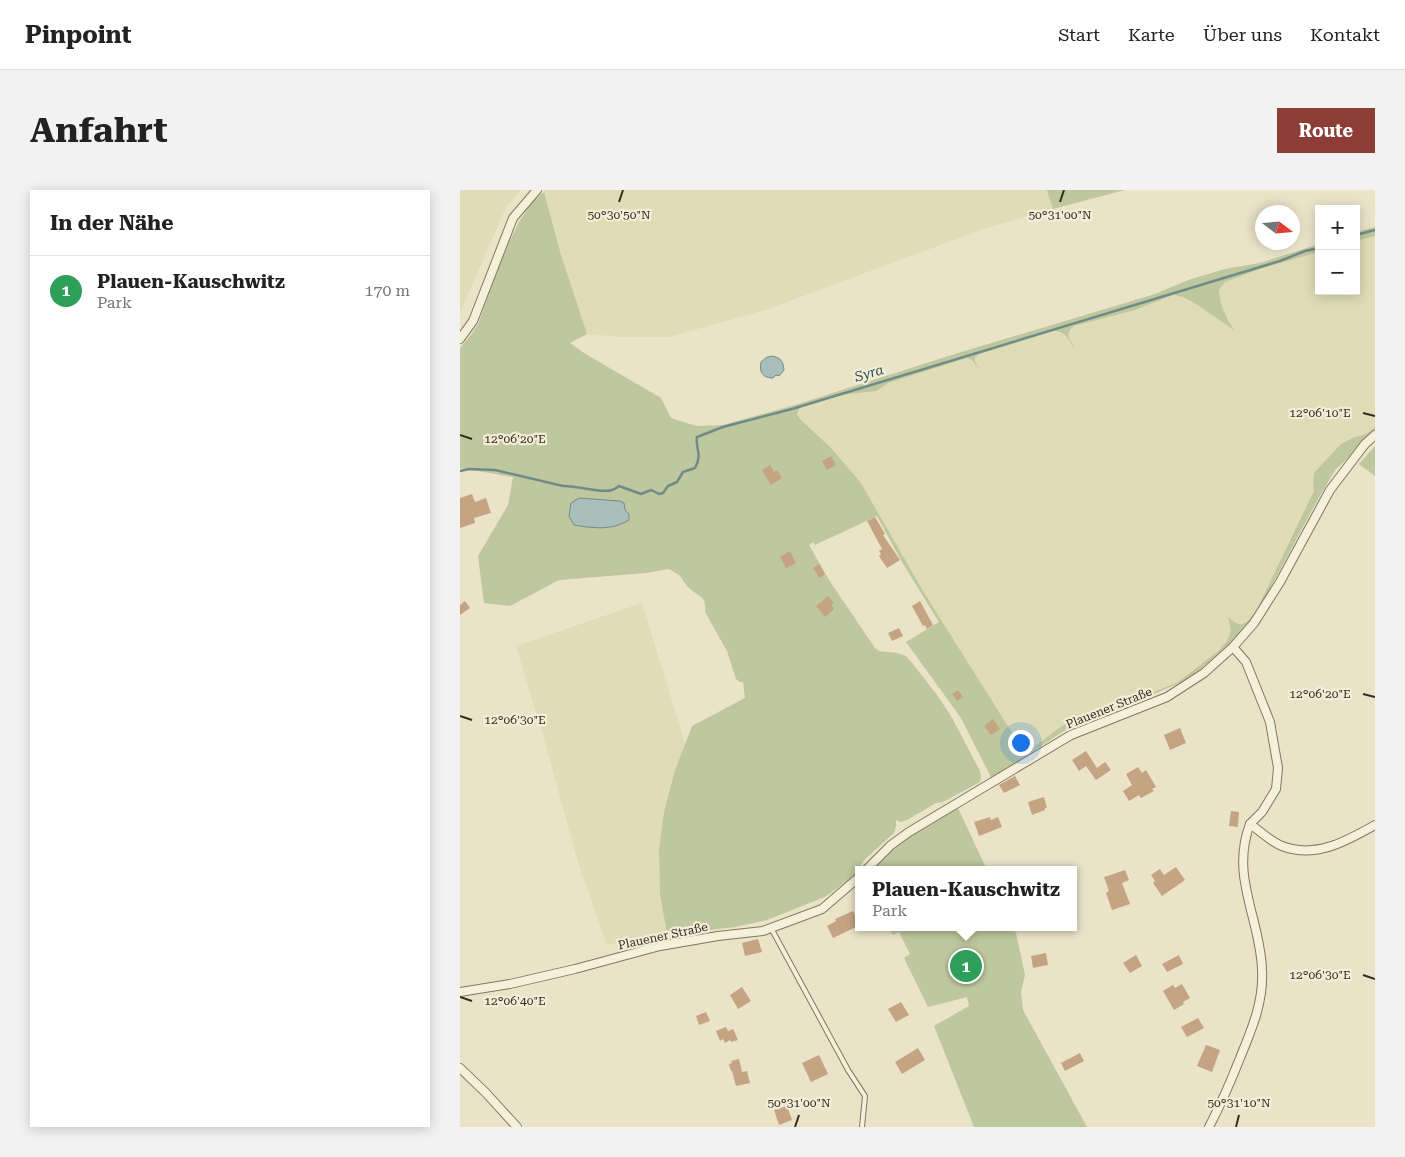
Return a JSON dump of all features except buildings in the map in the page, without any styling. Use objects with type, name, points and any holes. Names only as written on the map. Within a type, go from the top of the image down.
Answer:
[{"type":"street","points":[[460,339],[472,321],[513,218],[537,190]]},
{"type":"street","name":"Plauener Straße","points":[[870,866],[890,845],[1072,734],[1167,696],[1204,673],[1233,647],[1254,623],[1280,582],[1330,490],[1365,444],[1375,435]]},
{"type":"street","points":[[1209,1127],[1233,1076],[1258,1014],[1262,970],[1257,937],[1243,875],[1245,836],[1250,824],[1262,812],[1276,790],[1278,768],[1270,722],[1246,662],[1233,647]]},
{"type":"street","points":[[1250,824],[1282,846],[1303,850],[1324,848],[1349,840],[1375,825]]},
{"type":"street","name":"Plauener Straße","points":[[460,992],[510,984],[660,946],[771,928],[822,909],[855,881]]},
{"type":"street","points":[[460,1068],[517,1127]]},
{"type":"lane","points":[[771,928],[848,1070],[865,1096],[862,1127]]},
{"type":"shaded area","points":[[460,190],[521,190],[506,207],[460,313]]},
{"type":"shaded area","points":[[545,190],[1047,190],[1053,209],[986,228],[768,309],[669,337],[621,337],[587,334],[561,255]]},
{"type":"shaded area","points":[[1375,236],[1375,427],[1366,434],[1355,437],[1314,473],[1314,491],[1256,611],[1247,623],[1241,625],[1235,624],[1228,618],[1231,631],[1227,641],[1217,652],[1178,682],[1154,692],[1147,691],[1132,700],[1077,717],[1031,749],[1021,747],[923,591],[861,483],[800,419],[797,414],[800,407],[841,395],[876,391],[888,383],[967,358],[972,360],[976,366],[975,357],[980,354],[1054,331],[1065,333],[1072,343],[1068,335],[1074,326],[1135,310],[1173,295],[1183,297],[1196,304],[1233,329],[1225,315],[1220,300],[1219,290],[1225,282],[1263,268],[1315,253],[1315,295],[1360,295],[1360,240]]},
{"type":"shaded area","points":[[642,603],[685,743],[675,770],[664,812],[659,850],[660,895],[667,933],[607,945],[578,862],[516,646]]},
{"type":"green space","points":[[1047,190],[1125,190],[1053,209]]},
{"type":"green space","points":[[544,192],[561,255],[587,334],[570,343],[661,398],[671,418],[696,426],[723,425],[795,405],[958,353],[1155,294],[1188,280],[1225,269],[1260,263],[1315,245],[1315,253],[1263,268],[1225,282],[1219,290],[1220,296],[1228,321],[1234,330],[1196,304],[1183,297],[1173,295],[1135,310],[1074,326],[1069,334],[1075,349],[1064,334],[1054,331],[980,354],[975,357],[979,369],[972,360],[967,358],[888,383],[876,391],[841,395],[800,407],[797,414],[800,419],[831,448],[861,483],[923,591],[1021,747],[1026,749],[1031,749],[1077,717],[1132,700],[1142,688],[1154,692],[1178,682],[1217,652],[1227,641],[1231,631],[1228,617],[1237,623],[1244,624],[1256,611],[1314,491],[1314,473],[1341,444],[1366,434],[1375,427],[1375,433],[1335,470],[1257,613],[1236,638],[1198,671],[1179,683],[1143,699],[1089,717],[1073,725],[994,777],[991,777],[961,718],[906,642],[939,622],[902,562],[877,516],[815,545],[813,542],[809,545],[829,580],[875,648],[879,651],[906,656],[937,695],[951,716],[980,771],[980,782],[943,802],[936,803],[907,820],[901,822],[896,820],[894,833],[864,860],[860,866],[855,866],[855,875],[825,897],[767,920],[735,927],[667,933],[660,895],[659,850],[664,812],[675,770],[692,726],[745,698],[743,682],[736,679],[727,651],[705,612],[705,603],[702,597],[688,587],[679,575],[669,569],[646,573],[559,580],[510,606],[484,603],[478,556],[508,505],[513,477],[460,468],[460,348],[478,324],[503,254],[519,222],[532,202]]},
{"type":"green space","points":[[1375,227],[1375,236],[1360,240],[1360,231]]},
{"type":"green space","points":[[1375,446],[1375,476],[1359,464]]},
{"type":"green space","points":[[957,806],[985,866],[875,866],[892,849],[922,827]]},
{"type":"green space","points":[[890,931],[1015,931],[1025,975],[1021,992],[1023,1010],[1087,1127],[974,1127],[934,1026],[969,1006],[967,997],[928,1007],[904,958],[910,954],[899,932],[893,935]]},
{"type":"water","points":[[773,356],[781,360],[784,370],[779,376],[776,375],[773,378],[769,378],[762,373],[760,368],[761,362],[767,357]]},
{"type":"water","points":[[579,498],[620,501],[624,503],[625,510],[629,514],[629,520],[609,527],[595,528],[574,525],[569,516],[571,503]]},
{"type":"waterway","name":"Syra","points":[[1360,234],[1375,230]]},
{"type":"waterway","name":"Syra","points":[[460,471],[469,469],[495,470],[563,486],[607,491],[619,486],[641,494],[651,490],[659,494],[663,493],[668,486],[677,482],[683,472],[695,468],[699,455],[697,437],[723,427],[792,409],[1315,249]]},
{"type":"place","name":"Plauen-Kauschwitz","points":[[966,966]]}]
